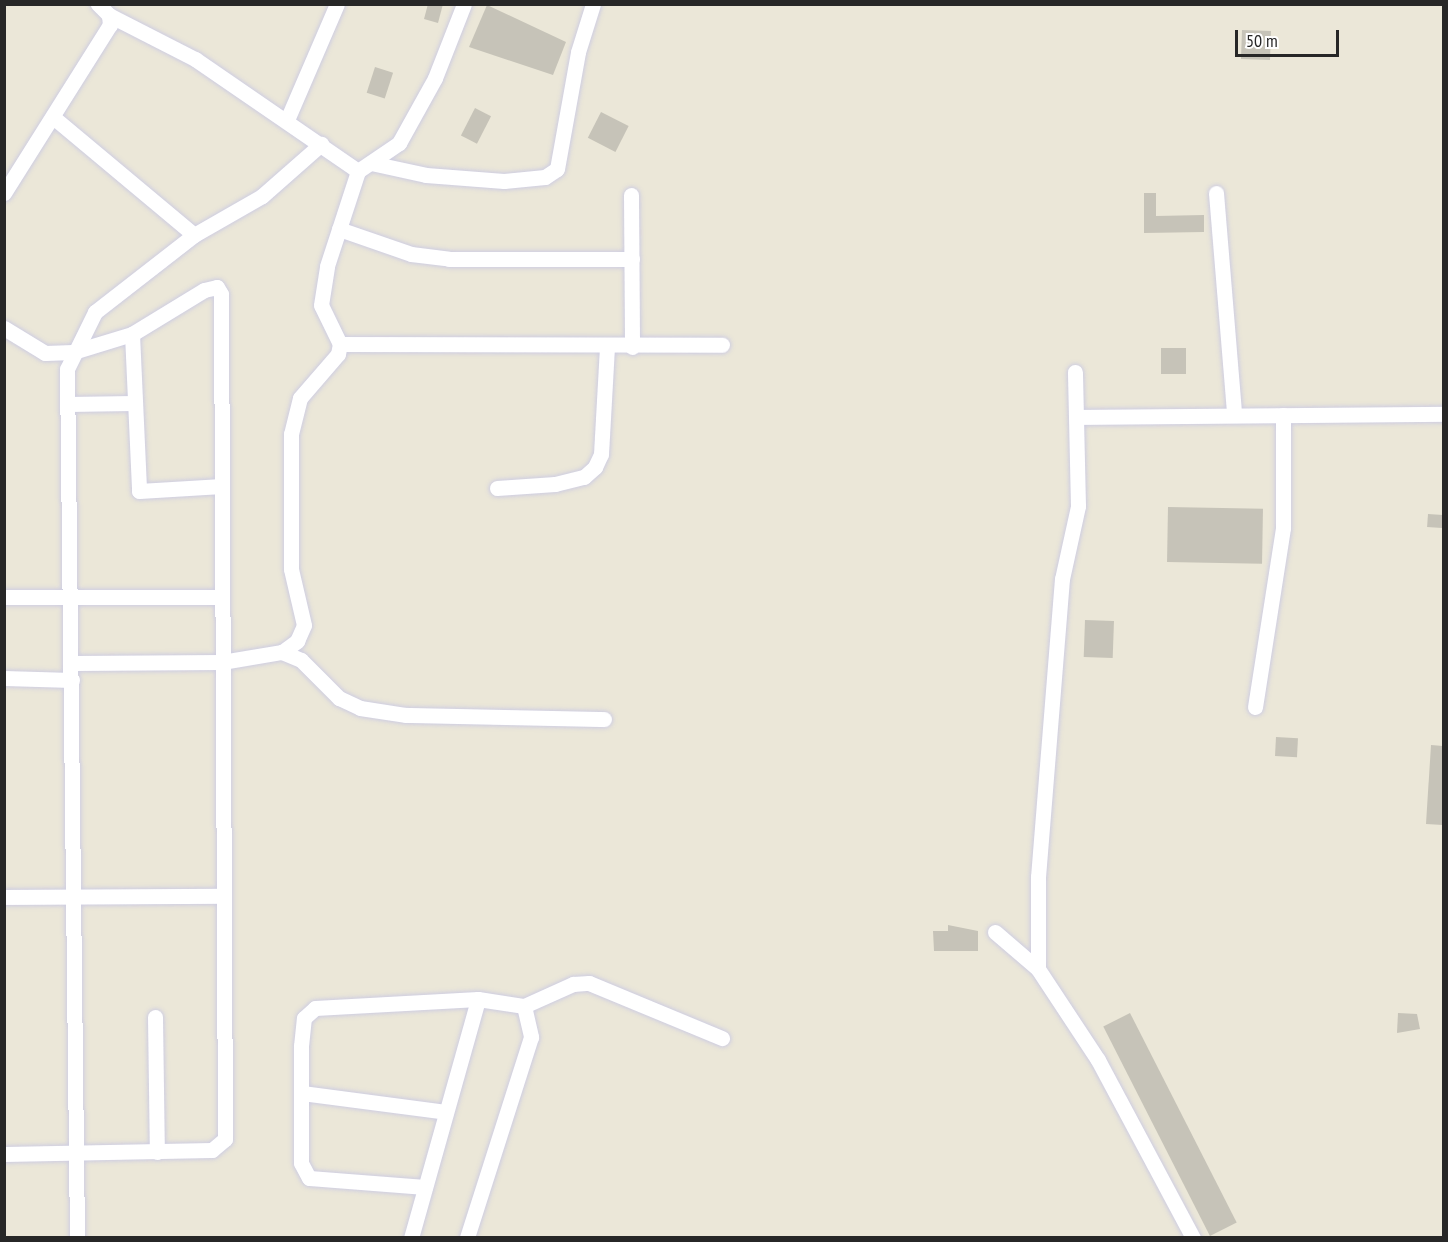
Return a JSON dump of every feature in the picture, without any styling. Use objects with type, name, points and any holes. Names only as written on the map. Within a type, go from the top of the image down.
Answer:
[{"type":"street","points":[[287,120],[337,4]]},
{"type":"street","points":[[73,663],[222,662],[282,652],[297,641],[304,625],[291,569],[291,434],[300,398],[338,354],[340,344],[321,305],[339,229],[358,171],[399,143],[435,78],[464,4]]},
{"type":"street","points":[[371,162],[426,175],[504,181],[545,177],[557,169],[578,52],[593,4]]},
{"type":"street","points":[[104,10],[195,59],[287,120],[358,171]]},
{"type":"street","points":[[4,193],[110,25],[104,10]]},
{"type":"street","points":[[53,117],[194,235]]},
{"type":"street","points":[[77,1238],[76,897],[67,404],[73,352],[94,312],[194,235],[262,196],[321,144]]},
{"type":"street","points":[[1216,193],[1234,414]]},
{"type":"street","points":[[631,195],[632,347]]},
{"type":"street","points":[[339,229],[411,254],[449,260],[632,260]]},
{"type":"street","points":[[4,328],[45,353],[73,352],[132,334],[204,290],[217,287],[222,486],[220,597],[225,1139],[212,1150],[4,1154]]},
{"type":"street","points":[[132,334],[139,490],[222,486]]},
{"type":"street","points":[[340,344],[632,347],[722,345]]},
{"type":"street","points":[[497,488],[555,484],[584,477],[595,467],[601,454],[607,346]]},
{"type":"street","points":[[1038,969],[1038,877],[1062,579],[1078,506],[1079,417],[1075,372]]},
{"type":"street","points":[[67,404],[134,403]]},
{"type":"street","points":[[1079,417],[1443,414]]},
{"type":"street","points":[[1255,707],[1283,528],[1283,415]]},
{"type":"street","points":[[4,597],[220,597]]},
{"type":"street","points":[[282,652],[301,660],[339,698],[360,708],[406,715],[604,719]]},
{"type":"street","points":[[4,678],[72,680]]},
{"type":"street","points":[[4,897],[223,896]]},
{"type":"street","points":[[995,932],[1038,969],[1098,1060],[1193,1238]]},
{"type":"street","points":[[425,1187],[309,1178],[301,1163],[304,1018],[315,1008],[478,999],[524,1006],[573,984],[589,983],[722,1038]]},
{"type":"street","points":[[411,1238],[478,999]]},
{"type":"street","points":[[467,1238],[531,1037],[524,1006]]},
{"type":"street","points":[[155,1017],[157,1152]]},
{"type":"street","points":[[302,1094],[446,1112]]},
{"type":"building","points":[[428,4],[443,4],[438,23],[424,19]]},
{"type":"building","points":[[487,5],[566,42],[553,75],[469,47]]},
{"type":"building","points":[[1242,30],[1271,31],[1270,60],[1241,59]]},
{"type":"building","points":[[375,67],[393,73],[385,99],[367,93]]},
{"type":"building","points":[[475,108],[491,116],[477,144],[461,136]]},
{"type":"building","points":[[601,112],[629,126],[615,152],[588,138]]},
{"type":"building","points":[[1144,193],[1156,193],[1156,216],[1204,215],[1204,232],[1144,233]]},
{"type":"building","points":[[1161,348],[1186,348],[1186,374],[1161,374]]},
{"type":"building","points":[[1168,507],[1263,509],[1262,564],[1167,562]]},
{"type":"building","points":[[1428,514],[1443,515],[1442,528],[1427,527]]},
{"type":"building","points":[[1085,620],[1114,621],[1113,658],[1084,657]]},
{"type":"building","points":[[1276,737],[1298,738],[1297,757],[1275,756]]},
{"type":"building","points":[[1431,745],[1443,746],[1443,825],[1426,824]]},
{"type":"building","points":[[948,925],[978,931],[978,951],[934,951],[933,931],[948,931]]},
{"type":"building","points":[[1130,1013],[1237,1222],[1210,1236],[1103,1027]]},
{"type":"building","points":[[1398,1013],[1417,1014],[1420,1029],[1397,1033]]}]
